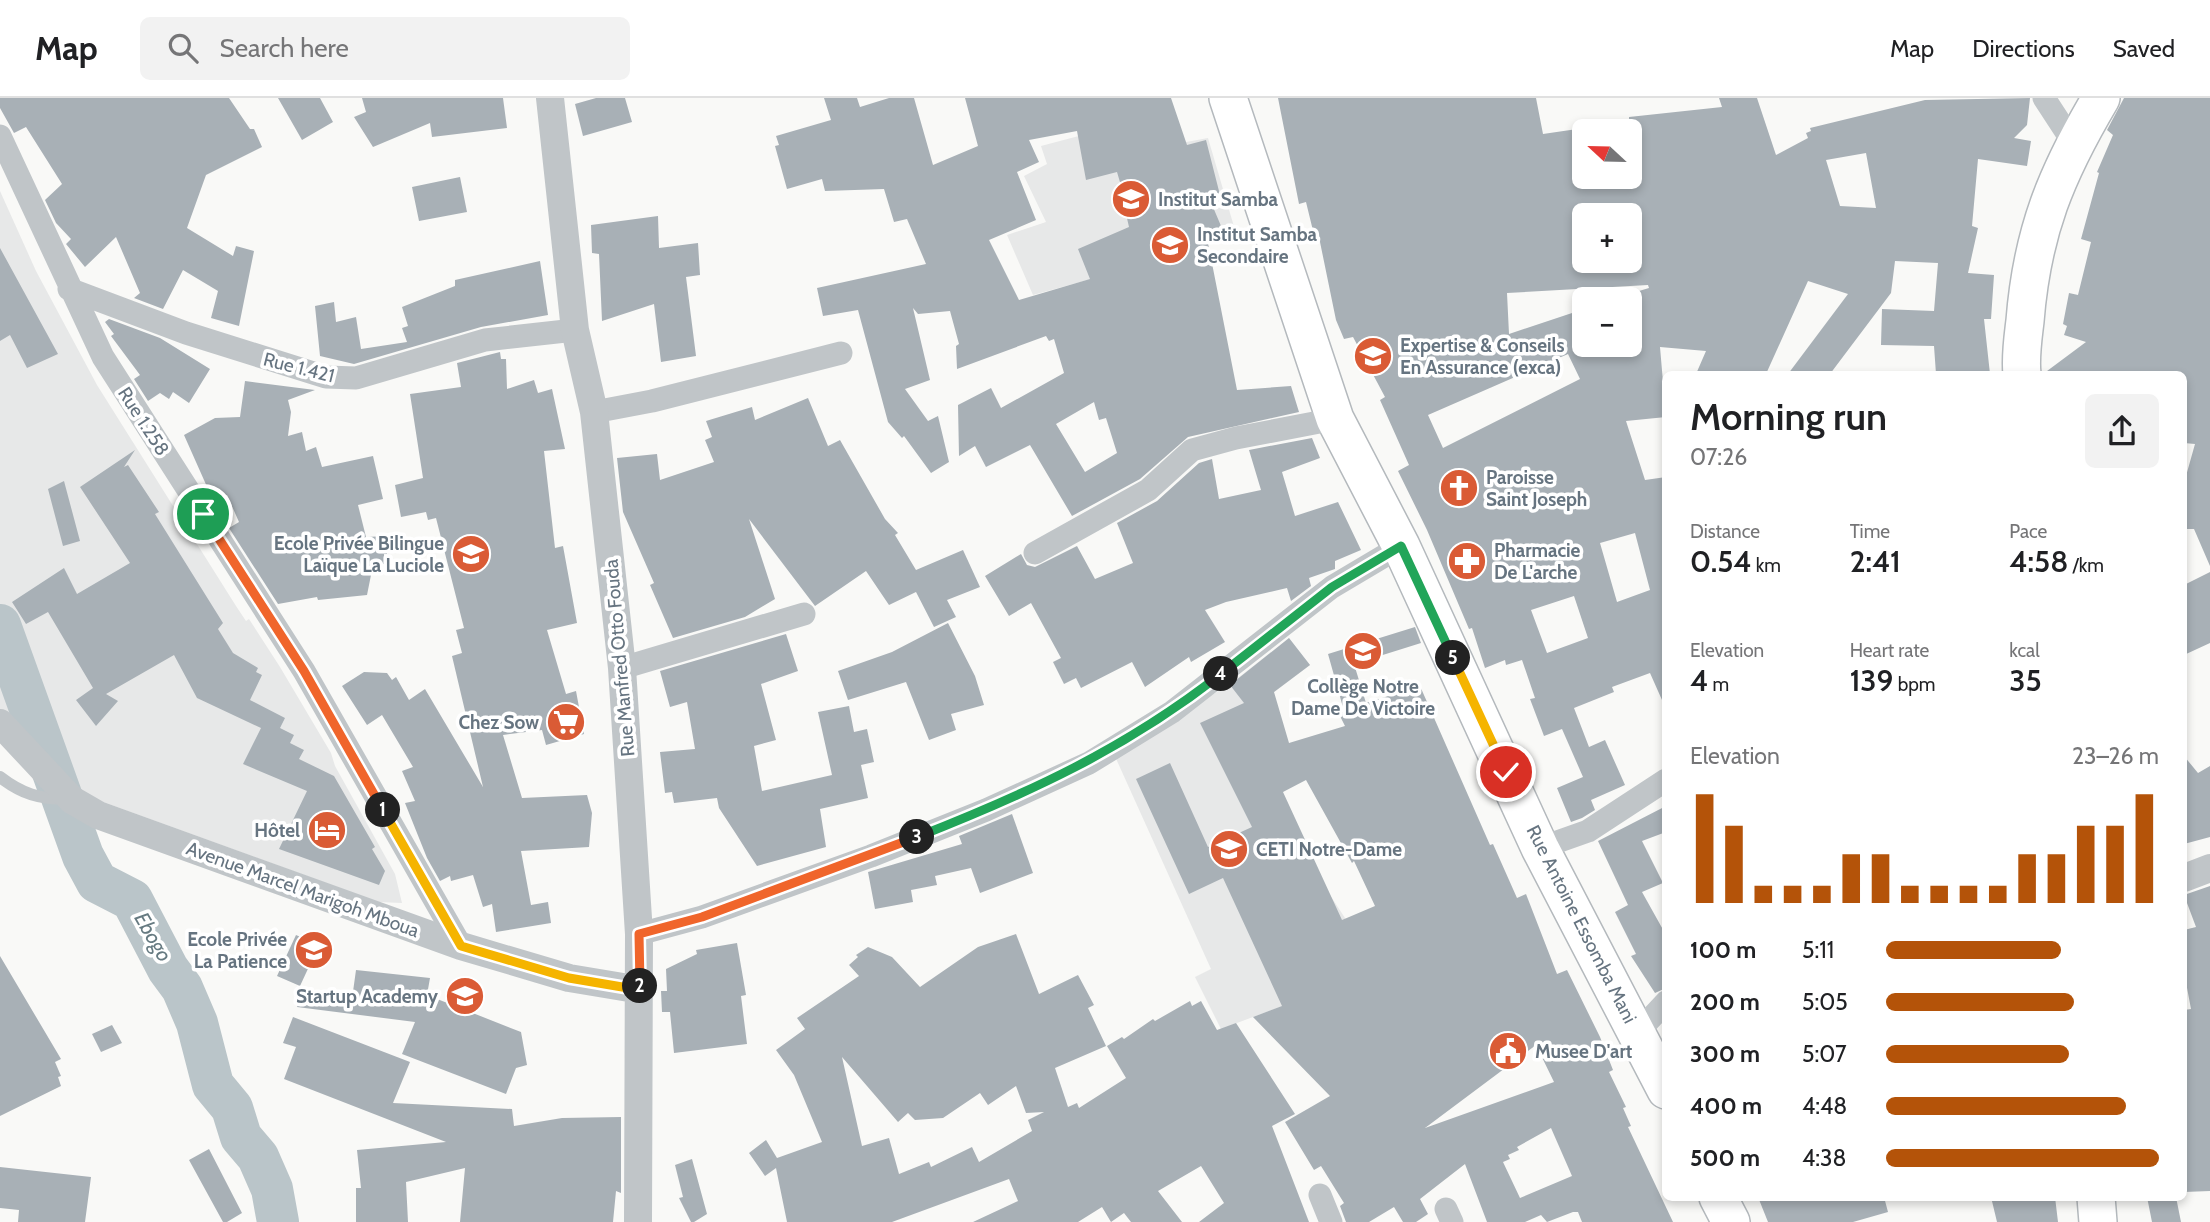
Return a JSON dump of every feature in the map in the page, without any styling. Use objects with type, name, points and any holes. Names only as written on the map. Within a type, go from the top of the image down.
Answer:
[{"type":"main road","name":"Rue Antoine Essomba Mani","points":[[1228,98],[1335,419],[1401,546],[1540,848],[1638,1031],[1662,1082]]},
{"type":"main road","points":[[2022,371],[2027,291],[2043,213],[2074,144],[2101,98]]},
{"type":"main road","points":[[1720,1201],[1731,1222]]},
{"type":"main road","points":[[2096,1201],[2098,1222]]},
{"type":"street","name":"Rue Manfred Otto Fouda","points":[[550,98],[575,330],[594,412],[622,668],[639,934],[638,1222]]},
{"type":"street","points":[[2044,98],[2074,144]]},
{"type":"street","name":"Rue 1.258","points":[[0,136],[103,358],[304,671],[461,946]]},
{"type":"street","name":"Rue 1.421","points":[[69,289],[186,333],[326,377],[356,378],[485,340],[575,330]]},
{"type":"street","points":[[594,412],[652,401],[841,353]]},
{"type":"street","points":[[1035,553],[1147,490],[1192,450],[1236,438],[1335,419]]},
{"type":"street","points":[[639,934],[702,917],[871,856],[986,810],[1089,763],[1172,712],[1332,587],[1401,546]]},
{"type":"street","points":[[622,668],[804,614]]},
{"type":"street","name":"Avenue Marcel Marigoh Mboua","points":[[0,723],[72,800],[98,815],[461,946],[569,978],[640,990]]},
{"type":"street","points":[[1540,848],[1588,831],[1662,783]]},
{"type":"street","points":[[2187,877],[2210,868]]},
{"type":"street","points":[[1638,1031],[1662,1006]]},
{"type":"street","points":[[1320,1195],[1331,1222]]},
{"type":"lane","points":[[0,777],[20,793],[41,799],[72,800]]},
{"type":"shaded area","name":"Institut Samba","points":[[1109,128],[1121,154],[1208,138],[1235,230],[1139,266],[1033,295],[1007,235],[1046,222],[1024,176],[1047,164],[1041,146]]},
{"type":"shaded area","points":[[0,191],[36,271],[97,385],[236,606],[246,621],[249,619],[280,667],[331,753],[335,766],[395,874],[402,903],[378,902],[73,791],[0,712]]},
{"type":"shaded area","name":"CETI Notre-Dame","points":[[1289,638],[1310,665],[1261,702],[1232,709],[1325,897],[1330,895],[1375,964],[1333,987],[1221,1029],[1195,977],[1211,969],[1113,752],[1229,685]]},
{"type":"building","points":[[0,98],[229,98],[250,129],[254,129],[262,147],[206,175],[187,228],[233,256],[236,246],[254,251],[239,326],[211,318],[218,291],[183,270],[163,309],[134,298],[140,293],[116,237],[85,267],[66,244],[71,239],[56,223],[45,200],[62,184],[26,127],[14,133],[0,108]]},
{"type":"building","points":[[278,98],[320,98],[333,122],[302,140]]},
{"type":"building","points":[[362,98],[503,98],[507,128],[432,137],[430,123],[373,147],[354,117],[366,112]]},
{"type":"building","points":[[596,98],[625,98],[632,122],[583,136],[575,104]]},
{"type":"building","points":[[824,98],[857,98],[860,107],[889,98],[914,98],[933,165],[978,146],[965,98],[1171,98],[1187,145],[1206,140],[1220,195],[1210,200],[1224,233],[1207,238],[1237,390],[1291,386],[1299,412],[1188,437],[1140,479],[1072,516],[1030,445],[986,467],[975,446],[959,456],[958,405],[991,388],[1001,408],[1064,373],[1054,339],[1049,341],[1046,336],[957,369],[956,346],[959,344],[950,311],[918,314],[913,308],[930,380],[905,389],[928,421],[938,416],[949,462],[931,473],[904,436],[902,438],[888,422],[858,310],[823,316],[817,288],[926,264],[907,219],[894,222],[884,189],[825,191],[822,179],[787,189],[775,146],[779,145],[776,136],[831,120]],"holes":[[[1077,131],[1086,180],[1117,172],[1129,213],[1126,214],[1129,227],[1078,249],[1090,279],[1019,300],[989,240],[1036,220],[1017,172],[1039,162],[1029,140]],[[1094,402],[1099,420],[1106,418],[1117,453],[1085,472],[1056,424]]]},
{"type":"building","points":[[1278,98],[1536,98],[1543,134],[1572,130],[1572,189],[1642,189],[1642,119],[1629,117],[1722,107],[1719,98],[1757,98],[1776,155],[1808,138],[1806,133],[1811,131],[1810,128],[1925,100],[2030,98],[2027,125],[2014,138],[2031,141],[2027,166],[1978,159],[1972,226],[1978,228],[1968,273],[1994,275],[1991,319],[1984,319],[1990,371],[1936,371],[1934,346],[1881,345],[1882,309],[1934,311],[1938,263],[1895,261],[1891,293],[1832,371],[1790,371],[1848,294],[1808,281],[1767,371],[1697,371],[1706,351],[1660,347],[1662,417],[1626,421],[1645,480],[1662,478],[1662,700],[1650,673],[1612,687],[1614,692],[1574,708],[1589,747],[1605,740],[1625,785],[1591,800],[1595,810],[1571,822],[1557,788],[1583,777],[1562,729],[1544,736],[1530,699],[1535,698],[1522,660],[1506,665],[1505,660],[1485,668],[1472,628],[1469,629],[1427,530],[1398,471],[1409,465],[1380,400],[1385,397],[1353,337],[1344,339],[1336,320],[1320,242],[1316,243],[1306,202],[1299,204]],"holes":[[[1866,153],[1876,208],[1840,206],[1826,160]],[[1568,354],[1580,379],[1443,448],[1428,415]],[[1635,533],[1650,590],[1617,602],[1600,543]],[[1574,596],[1588,638],[1547,653],[1531,610]]]},
{"type":"building","points":[[2124,98],[2210,98],[2210,566],[2194,529],[2187,529],[2187,472],[2195,444],[2187,443],[2187,371],[2047,371],[2086,342],[2064,335],[2067,326],[2063,324],[2069,293],[2078,295],[2091,242],[2081,239],[2099,173],[2097,172],[2113,135],[2107,130]]},
{"type":"building","points":[[460,177],[467,212],[419,221],[412,187]]},
{"type":"building","points":[[658,216],[659,248],[698,243],[700,275],[686,277],[696,356],[661,362],[654,304],[602,321],[599,254],[592,253],[591,225]]},
{"type":"building","points":[[0,248],[58,354],[27,368],[10,335],[0,341]]},
{"type":"building","points":[[540,261],[548,315],[481,327],[354,364],[320,356],[315,306],[334,302],[336,322],[356,317],[361,349],[407,342],[402,328],[408,326],[402,307],[455,286],[455,280]]},
{"type":"building","points":[[109,319],[160,338],[210,369],[189,403],[173,392],[169,399],[160,393],[148,401],[134,379],[140,375],[111,336],[114,334],[105,322]]},
{"type":"building","points":[[500,352],[501,359],[506,359],[507,389],[534,380],[538,393],[552,389],[565,449],[544,451],[555,548],[563,546],[577,623],[547,630],[566,694],[576,691],[584,734],[546,745],[542,730],[503,735],[522,798],[587,795],[592,813],[589,847],[521,851],[531,905],[548,902],[551,923],[496,932],[492,904],[483,907],[473,875],[451,881],[450,876],[440,881],[427,858],[405,803],[415,801],[402,771],[413,767],[382,715],[367,725],[342,686],[364,672],[387,673],[392,680],[396,677],[409,700],[425,689],[483,787],[452,656],[462,653],[456,630],[464,628],[436,518],[428,520],[426,512],[401,517],[395,485],[423,478],[410,394],[461,387],[457,363]]},
{"type":"building","points":[[245,381],[315,390],[288,400],[291,412],[288,436],[302,432],[306,451],[316,447],[322,467],[373,456],[383,499],[358,505],[366,537],[387,536],[387,554],[384,554],[384,564],[373,565],[367,595],[318,600],[317,597],[278,604],[229,528],[239,522],[227,495],[212,498],[184,435],[215,418],[240,417]]},
{"type":"building","points":[[808,398],[828,446],[840,440],[885,519],[898,533],[895,535],[916,570],[963,550],[980,587],[947,600],[956,617],[934,627],[916,592],[889,605],[866,571],[815,606],[749,519],[775,599],[745,617],[673,638],[650,585],[654,583],[623,512],[617,458],[657,454],[660,480],[714,462],[705,440],[712,437],[706,421],[752,407],[755,420]]},
{"type":"building","points":[[1312,438],[1320,458],[1282,472],[1295,516],[1338,502],[1361,550],[1335,561],[1335,569],[1309,578],[1311,586],[1291,601],[1287,588],[1226,602],[1205,610],[1225,642],[1191,662],[1189,657],[1145,687],[1132,662],[1081,688],[1076,678],[1064,684],[1053,662],[1061,658],[1031,603],[1009,616],[985,576],[1021,554],[1027,565],[1035,567],[1077,546],[1095,579],[1133,563],[1117,523],[1157,501],[1199,463],[1212,459],[1219,499],[1261,490],[1249,450]]},
{"type":"building","points":[[135,450],[124,467],[128,465],[159,512],[155,514],[223,623],[218,629],[233,653],[258,668],[256,672],[262,675],[250,700],[285,718],[280,728],[294,735],[290,743],[304,750],[299,759],[334,776],[375,847],[372,849],[385,871],[379,885],[279,849],[307,791],[243,764],[261,728],[197,698],[174,655],[106,694],[118,701],[96,726],[76,700],[93,688],[48,612],[26,624],[12,602],[64,568],[77,594],[130,563],[80,487]]},
{"type":"building","points":[[64,481],[80,541],[63,546],[48,489]]},
{"type":"building","points":[[2210,572],[2210,643],[2187,654],[2187,584]]},
{"type":"building","points":[[948,623],[975,676],[984,705],[951,714],[956,730],[929,740],[906,682],[848,700],[838,671],[892,652]]},
{"type":"building","points":[[1415,627],[1421,643],[1354,664],[1366,703],[1420,686],[1490,845],[1493,844],[1517,898],[1526,894],[1557,974],[1567,970],[1600,1037],[1613,1070],[1609,1072],[1626,1107],[1623,1108],[1631,1126],[1628,1127],[1673,1222],[1582,1222],[1578,1212],[1573,1212],[1547,1222],[1541,1215],[1525,1222],[1487,1222],[1465,1164],[1420,1199],[1428,1214],[1416,1222],[1403,1222],[1394,1207],[1369,1222],[1346,1222],[1340,1206],[1344,1203],[1321,1166],[1314,1170],[1285,1122],[1330,1096],[1253,1017],[1282,1006],[1223,878],[1189,894],[1136,779],[1170,763],[1208,847],[1252,827],[1200,723],[1244,703],[1230,685],[1289,638],[1310,665],[1274,692],[1289,743],[1345,726],[1338,712],[1344,711],[1328,654]],"holes":[[[1306,780],[1352,863],[1354,861],[1375,906],[1342,920],[1283,792]],[[1536,1045],[1554,1082],[1425,1128]],[[1551,1128],[1572,1176],[1520,1198],[1503,1162],[1510,1159],[1508,1155],[1519,1150],[1517,1147]]]},
{"type":"building","points":[[786,634],[798,671],[761,684],[776,740],[754,746],[762,791],[832,775],[818,712],[849,706],[854,732],[867,729],[874,762],[861,765],[868,798],[820,809],[826,847],[757,866],[719,808],[717,798],[674,803],[672,792],[665,793],[660,752],[695,749],[687,702],[670,707],[660,671]]},
{"type":"building","points":[[2187,760],[2198,773],[2210,766],[2210,837],[2187,843]]},
{"type":"building","points":[[1662,808],[1662,834],[1642,841],[1662,881],[1662,883],[1642,892],[1662,928],[1662,990],[1655,993],[1631,956],[1636,954],[1615,912],[1628,905],[1598,841]]},
{"type":"building","points":[[1012,814],[1033,873],[980,893],[971,868],[935,876],[937,885],[911,890],[913,902],[875,909],[868,872],[962,844],[959,836]]},
{"type":"building","points":[[2210,886],[2210,1191],[2187,1192],[2187,1010],[2191,1009],[2187,988],[2187,929],[2196,927],[2187,903],[2187,894]]},
{"type":"building","points":[[1016,934],[1039,994],[1078,975],[1094,1005],[1088,1008],[1106,1046],[1055,1068],[1068,1107],[1077,1103],[1079,1108],[1126,1078],[1107,1046],[1122,1037],[1124,1039],[1153,1019],[1155,1021],[1190,1001],[1192,1006],[1201,1001],[1217,1030],[1236,1023],[1295,1114],[1272,1126],[1309,1222],[1199,1222],[1224,1203],[1201,1166],[1158,1191],[1182,1222],[1131,1222],[1124,1213],[1111,1222],[1102,1207],[1078,1222],[973,1222],[1018,1201],[1009,1179],[892,1222],[787,1222],[776,1168],[765,1176],[749,1153],[766,1140],[777,1158],[822,1142],[794,1075],[776,1050],[805,1029],[797,1018],[859,976],[849,965],[858,957],[856,955],[868,947],[892,957],[920,987],[978,947]],"holes":[[[842,1057],[898,1122],[908,1113],[915,1120],[943,1118],[980,1093],[988,1105],[1016,1086],[1026,1113],[1044,1112],[1028,1120],[1032,1131],[979,1162],[972,1147],[931,1167],[929,1162],[899,1174],[889,1138],[862,1146]]]},
{"type":"building","points":[[296,935],[319,945],[300,986],[277,976]]},
{"type":"building","points":[[737,943],[746,995],[741,996],[747,1044],[674,1053],[670,1012],[662,1012],[661,991],[667,991],[666,969],[697,954],[696,950]]},
{"type":"building","points":[[0,956],[61,1059],[55,1062],[61,1076],[58,1077],[61,1086],[0,1116]]},
{"type":"building","points":[[356,970],[430,978],[427,995],[521,1032],[527,1065],[516,1068],[506,1094],[402,1054],[415,1022],[297,1007],[305,988],[351,1006]]},
{"type":"building","points":[[293,1017],[410,1062],[393,1103],[512,1109],[514,1126],[562,1118],[621,1117],[621,1193],[616,1191],[613,1222],[460,1222],[465,1168],[406,1182],[408,1222],[356,1222],[356,1188],[361,1188],[357,1150],[446,1142],[284,1079],[296,1047],[283,1043]]},
{"type":"building","points":[[112,1025],[122,1043],[101,1052],[92,1034]]},
{"type":"building","points":[[209,1149],[242,1213],[227,1222],[223,1222],[189,1160]]},
{"type":"building","points":[[692,1159],[707,1214],[694,1222],[691,1222],[679,1198],[683,1197],[675,1165]]},
{"type":"building","points":[[0,1167],[91,1177],[85,1222],[18,1222],[19,1210],[0,1208]]},
{"type":"building","points":[[1760,1201],[1885,1201],[1888,1212],[1853,1222],[1768,1222]]},
{"type":"building","points":[[1992,1201],[2055,1201],[2058,1222],[1997,1222]]},
{"type":"building","points":[[2148,1201],[2177,1201],[2181,1222],[2152,1222]]},
{"type":"waterway","name":"Ebogo","points":[[0,625],[83,856],[97,882],[132,900],[168,969],[182,988],[197,1023],[213,1085],[232,1108],[241,1137],[258,1157],[272,1189],[278,1222]]},
{"type":"place","name":"Institut Samba","points":[[1131,199]]},
{"type":"place","name":"Institut Samba Secondaire","points":[[1170,245]]},
{"type":"place","name":"Expertise & Conseils En Assurance (exca)","points":[[1373,356]]},
{"type":"place","name":"Paroisse Saint Joseph","points":[[1459,488]]},
{"type":"place","name":"Ecole Privée Bilingue Laïque La Luciole","points":[[471,554]]},
{"type":"place","name":"Pharmacie De L'arche","points":[[1467,561]]},
{"type":"place","name":"Collège Notre Dame De Victoire","points":[[1363,651]]},
{"type":"place","name":"Chez Sow","points":[[566,722]]},
{"type":"place","name":"Hôtel","points":[[327,830]]},
{"type":"place","name":"CETI Notre-Dame","points":[[1229,849]]},
{"type":"place","name":"Ecole Privée La Patience","points":[[314,950]]},
{"type":"place","name":"Startup Academy","points":[[465,996]]},
{"type":"place","name":"Musee D'art","points":[[1508,1051]]},
{"type":"route","points":[[203,514],[304,671],[461,946],[569,978],[640,990],[639,934],[702,917],[871,856],[986,810],[1089,763],[1172,712],[1332,587],[1401,546],[1506,772]]}]
